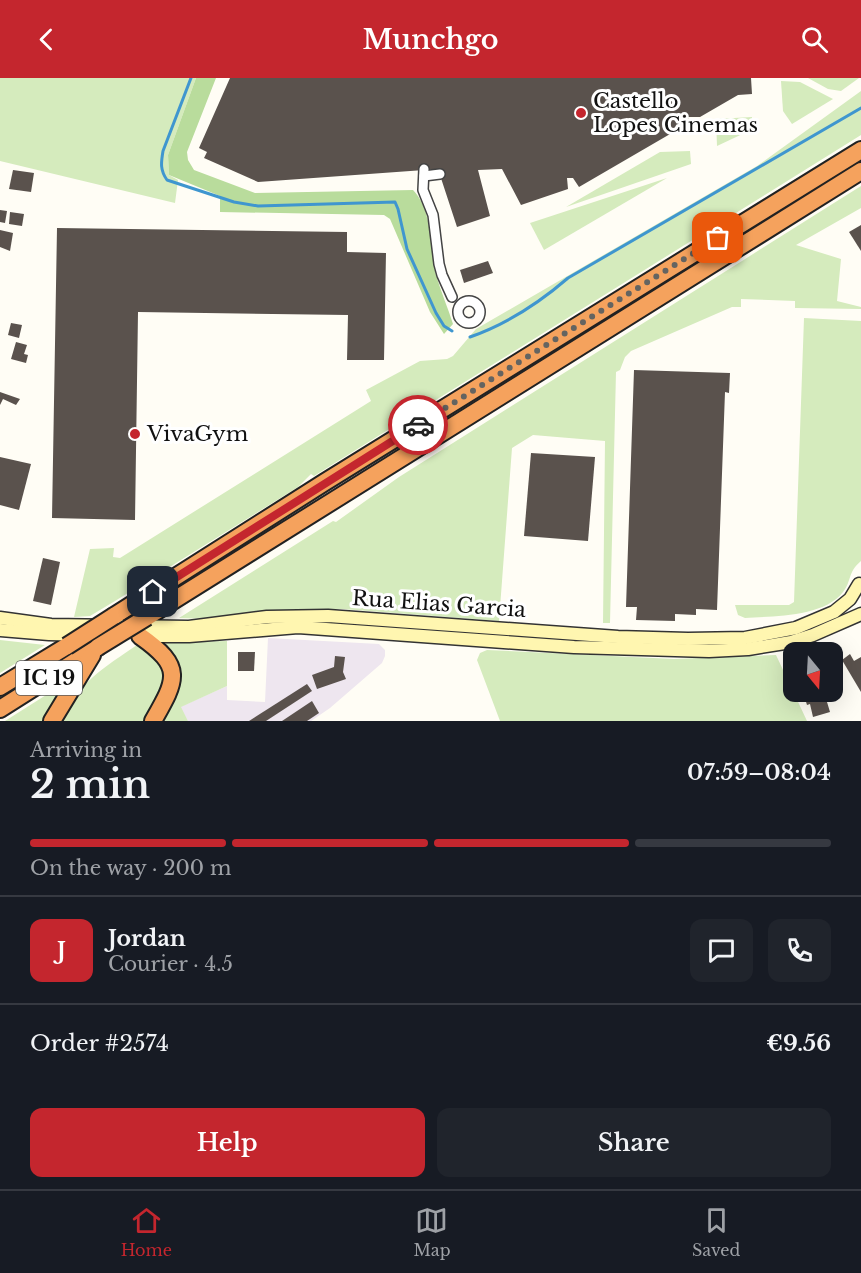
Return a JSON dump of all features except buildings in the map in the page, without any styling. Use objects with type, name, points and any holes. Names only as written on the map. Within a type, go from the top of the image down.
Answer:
[{"type":"highway","name":"IC 19","points":[[0,687],[861,150]]},
{"type":"highway","name":"IC 19","points":[[0,709],[861,171]]},
{"type":"highway","points":[[140,636],[166,658],[172,673],[170,691],[153,721]]},
{"type":"highway","points":[[52,721],[97,648]]},
{"type":"street","points":[[440,174],[424,173],[424,195],[433,215],[439,264],[452,297]]},
{"type":"street","points":[[860,582],[861,602]]},
{"type":"street","name":"Rua Elias Garcia","points":[[0,618],[51,625],[189,627],[267,617],[318,615],[618,636],[688,639],[745,638],[796,628],[834,612],[850,599],[860,582]]},
{"type":"street","name":"Rua Elias Garcia","points":[[0,630],[49,634],[189,636],[297,627],[574,647],[670,651],[730,650],[791,642],[861,614]]},
{"type":"street","points":[[839,623],[855,621],[861,623]]},
{"type":"shaded area","points":[[268,638],[379,644],[385,650],[385,656],[382,663],[330,708],[311,721],[188,721],[180,707],[227,686],[227,700],[265,702]]},
{"type":"green space","points":[[0,78],[196,78],[168,155],[169,175],[178,180],[175,203],[0,161]]},
{"type":"green space","points":[[196,78],[216,78],[187,152],[188,160],[194,170],[255,193],[413,190],[420,199],[428,219],[436,275],[453,324],[444,334],[430,312],[390,219],[384,215],[220,212],[220,196],[169,175],[168,155]]},
{"type":"green space","points":[[808,78],[859,78],[841,91],[828,89]]},
{"type":"green space","points":[[781,81],[800,82],[833,99],[792,124],[783,111]]},
{"type":"green space","points":[[861,91],[861,135],[314,476],[311,474],[298,487],[115,601],[90,616],[74,617],[90,549],[114,548],[113,557],[120,558],[371,401],[366,390],[420,361],[447,359],[453,356],[476,329],[757,166]]},
{"type":"green space","points":[[752,117],[751,130],[717,146],[716,119]]},
{"type":"green space","points":[[690,151],[691,164],[566,207],[660,152]]},
{"type":"green space","points":[[667,178],[544,250],[530,223]]},
{"type":"green space","points":[[861,186],[861,208],[796,245],[841,259],[837,301],[861,307],[861,309],[795,308],[795,301],[741,299],[741,307],[732,307],[631,351],[625,357],[620,370],[616,372],[610,623],[603,623],[605,441],[533,435],[512,448],[499,621],[342,609],[276,610],[207,619],[179,618],[333,521],[336,522],[399,477]]},
{"type":"green space","points":[[804,318],[861,321],[861,561],[854,569],[843,592],[824,606],[798,614],[745,618],[738,615],[735,605],[789,605],[794,602]]},
{"type":"green space","points":[[0,640],[45,645],[0,673]]},
{"type":"green space","points":[[227,641],[227,686],[181,707],[188,721],[160,721],[180,679],[176,660],[165,642]]},
{"type":"green space","points":[[137,645],[158,661],[162,670],[160,689],[145,721],[61,721],[75,696],[93,677]]},
{"type":"green space","points":[[487,650],[674,659],[776,655],[783,670],[783,702],[798,702],[807,721],[500,721],[477,660],[480,653]]},
{"type":"green space","points":[[54,690],[60,693],[47,721],[5,721]]},
{"type":"waterway","points":[[191,78],[163,151],[162,166],[167,180],[234,202],[258,206],[395,202],[407,249],[436,313],[444,326],[452,331]]},
{"type":"waterway","points":[[470,337],[522,312],[568,278],[861,108]]},
{"type":"way so far","points":[[418,425],[718,238]]},
{"type":"place","name":"Castello Lopes Cinemas","points":[[581,113]]},
{"type":"place","name":"VivaGym","points":[[135,434]]},
{"type":"route","points":[[153,592],[418,425]]}]
